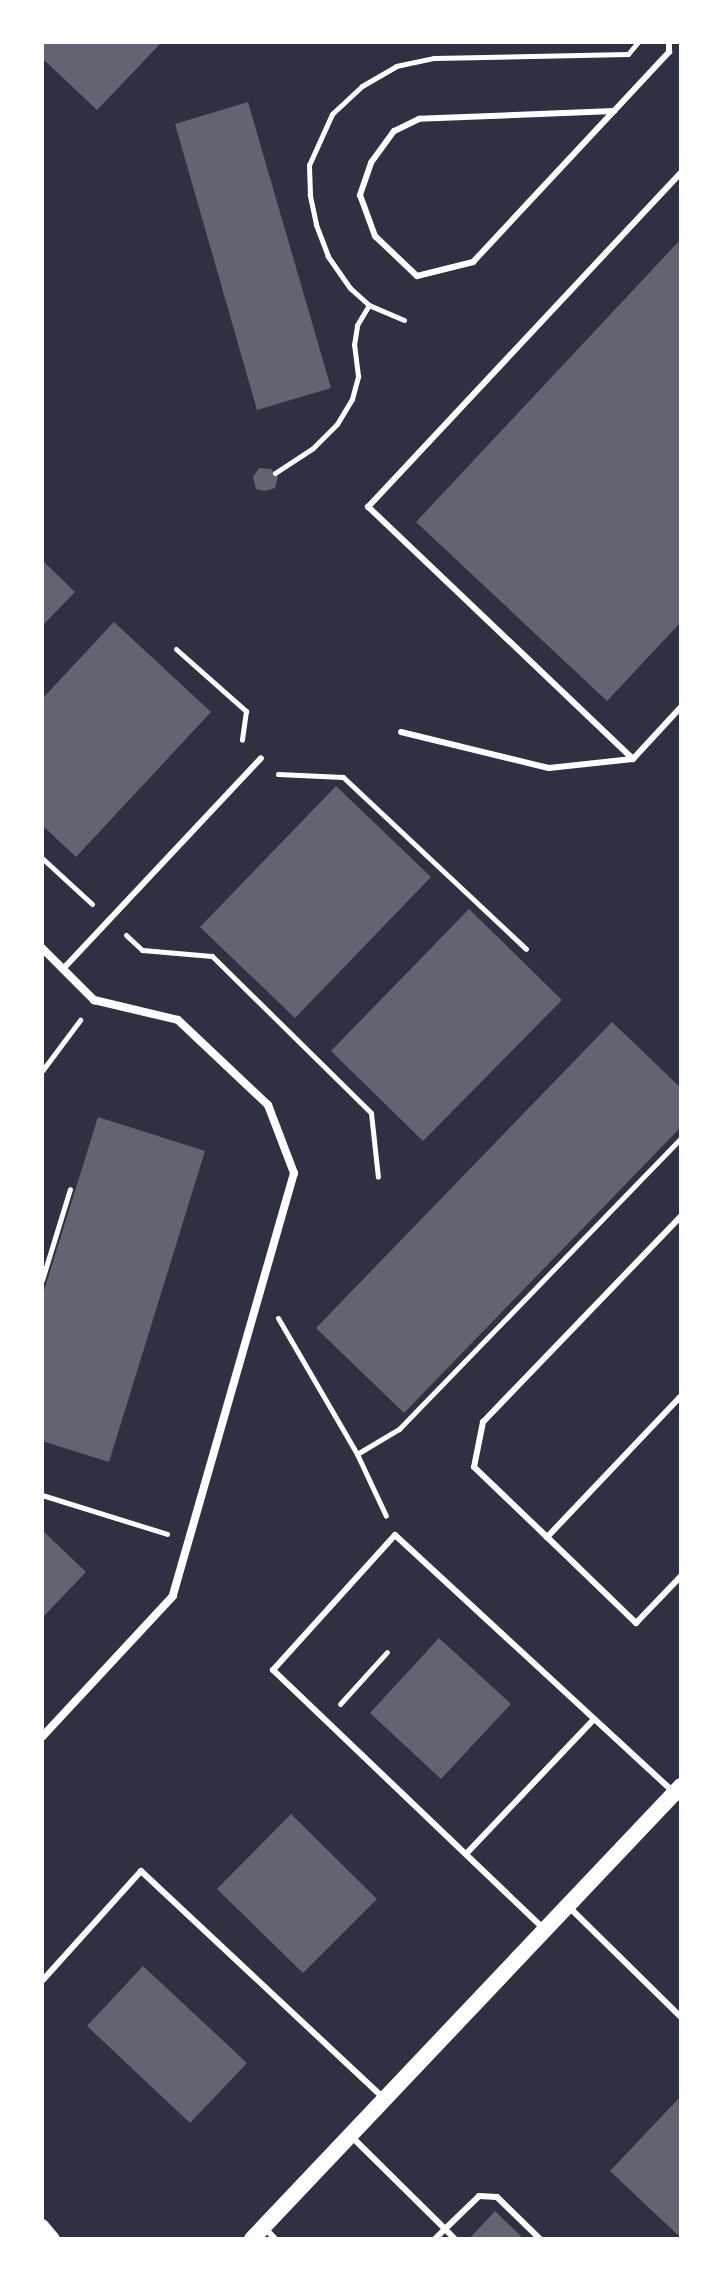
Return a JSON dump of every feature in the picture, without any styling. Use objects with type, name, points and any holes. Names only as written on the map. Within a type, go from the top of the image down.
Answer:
[{"type":"main road","points":[[264,2235],[350,2135],[679,1793]]},
{"type":"street","points":[[42,948],[94,1000],[178,1020],[268,1105],[294,1173],[173,1596],[42,1737]]},
{"type":"street","points":[[42,2226],[53,2239]]},
{"type":"lane","points":[[614,111],[419,119],[394,131],[371,163],[360,195],[375,236],[417,276],[473,262],[614,111],[669,52],[669,42]]},
{"type":"lane","points":[[633,759],[368,507],[681,172]]},
{"type":"lane","points":[[401,732],[549,768],[633,759],[681,707]]},
{"type":"lane","points":[[63,969],[261,758]]},
{"type":"lane","points":[[681,1216],[483,1422],[474,1467],[636,1623],[681,1576]]},
{"type":"lane","points":[[674,1223],[681,1230]]},
{"type":"lane","points":[[547,1537],[681,1396]]},
{"type":"lane","points":[[546,1931],[273,1670],[395,1535],[679,1793]]},
{"type":"lane","points":[[466,1854],[594,1719]]},
{"type":"lane","points":[[42,1981],[141,1871],[385,2099]]},
{"type":"lane","points":[[569,1907],[681,2017]]},
{"type":"lane","points":[[350,2135],[455,2239]]},
{"type":"lane","points":[[435,2239],[479,2196],[497,2197],[540,2239]]},
{"type":"path","points":[[275,473],[313,448],[337,424],[352,399],[358,376],[354,345],[357,325],[369,305]]},
{"type":"path","points":[[176,649],[246,711],[242,742],[280,776],[343,777],[526,949]]},
{"type":"path","points":[[42,858],[142,950],[212,956],[371,1113],[378,1177]]},
{"type":"path","points":[[42,1071],[94,1000]]},
{"type":"path","points":[[357,1454],[399,1429],[681,1138]]},
{"type":"path","points":[[42,1280],[70,1189]]},
{"type":"path","points":[[261,1288],[357,1454],[395,1535]]},
{"type":"path","points":[[42,1495],[188,1541]]},
{"type":"path","points":[[326,1719],[387,1652]]},
{"type":"building","points":[[42,42],[162,42],[97,110],[42,58]]},
{"type":"building","points":[[248,102],[331,388],[257,410],[175,124]]},
{"type":"building","points":[[681,239],[681,622],[607,701],[416,522]]},
{"type":"building","points":[[259,468],[271,469],[278,477],[275,488],[265,491],[256,489],[253,477]]},
{"type":"building","points":[[42,560],[75,592],[42,626]]},
{"type":"building","points":[[114,622],[211,712],[76,857],[42,825],[42,699]]},
{"type":"building","points":[[336,786],[431,877],[295,1018],[200,927]]},
{"type":"building","points":[[469,909],[562,1000],[423,1141],[331,1051]]},
{"type":"building","points":[[612,1022],[681,1088],[681,1127],[404,1413],[316,1328]]},
{"type":"building","points":[[98,1117],[205,1151],[109,1462],[42,1441],[42,1297]]},
{"type":"building","points":[[42,1530],[86,1572],[42,1618]]},
{"type":"building","points":[[439,1638],[511,1704],[441,1779],[370,1713]]},
{"type":"building","points":[[291,1814],[377,1899],[303,1973],[217,1889]]},
{"type":"building","points":[[143,1966],[247,2063],[190,2123],[87,2026]]},
{"type":"building","points":[[681,2096],[681,2238],[610,2171]]},
{"type":"building","points":[[495,2211],[524,2239],[469,2239]]}]
